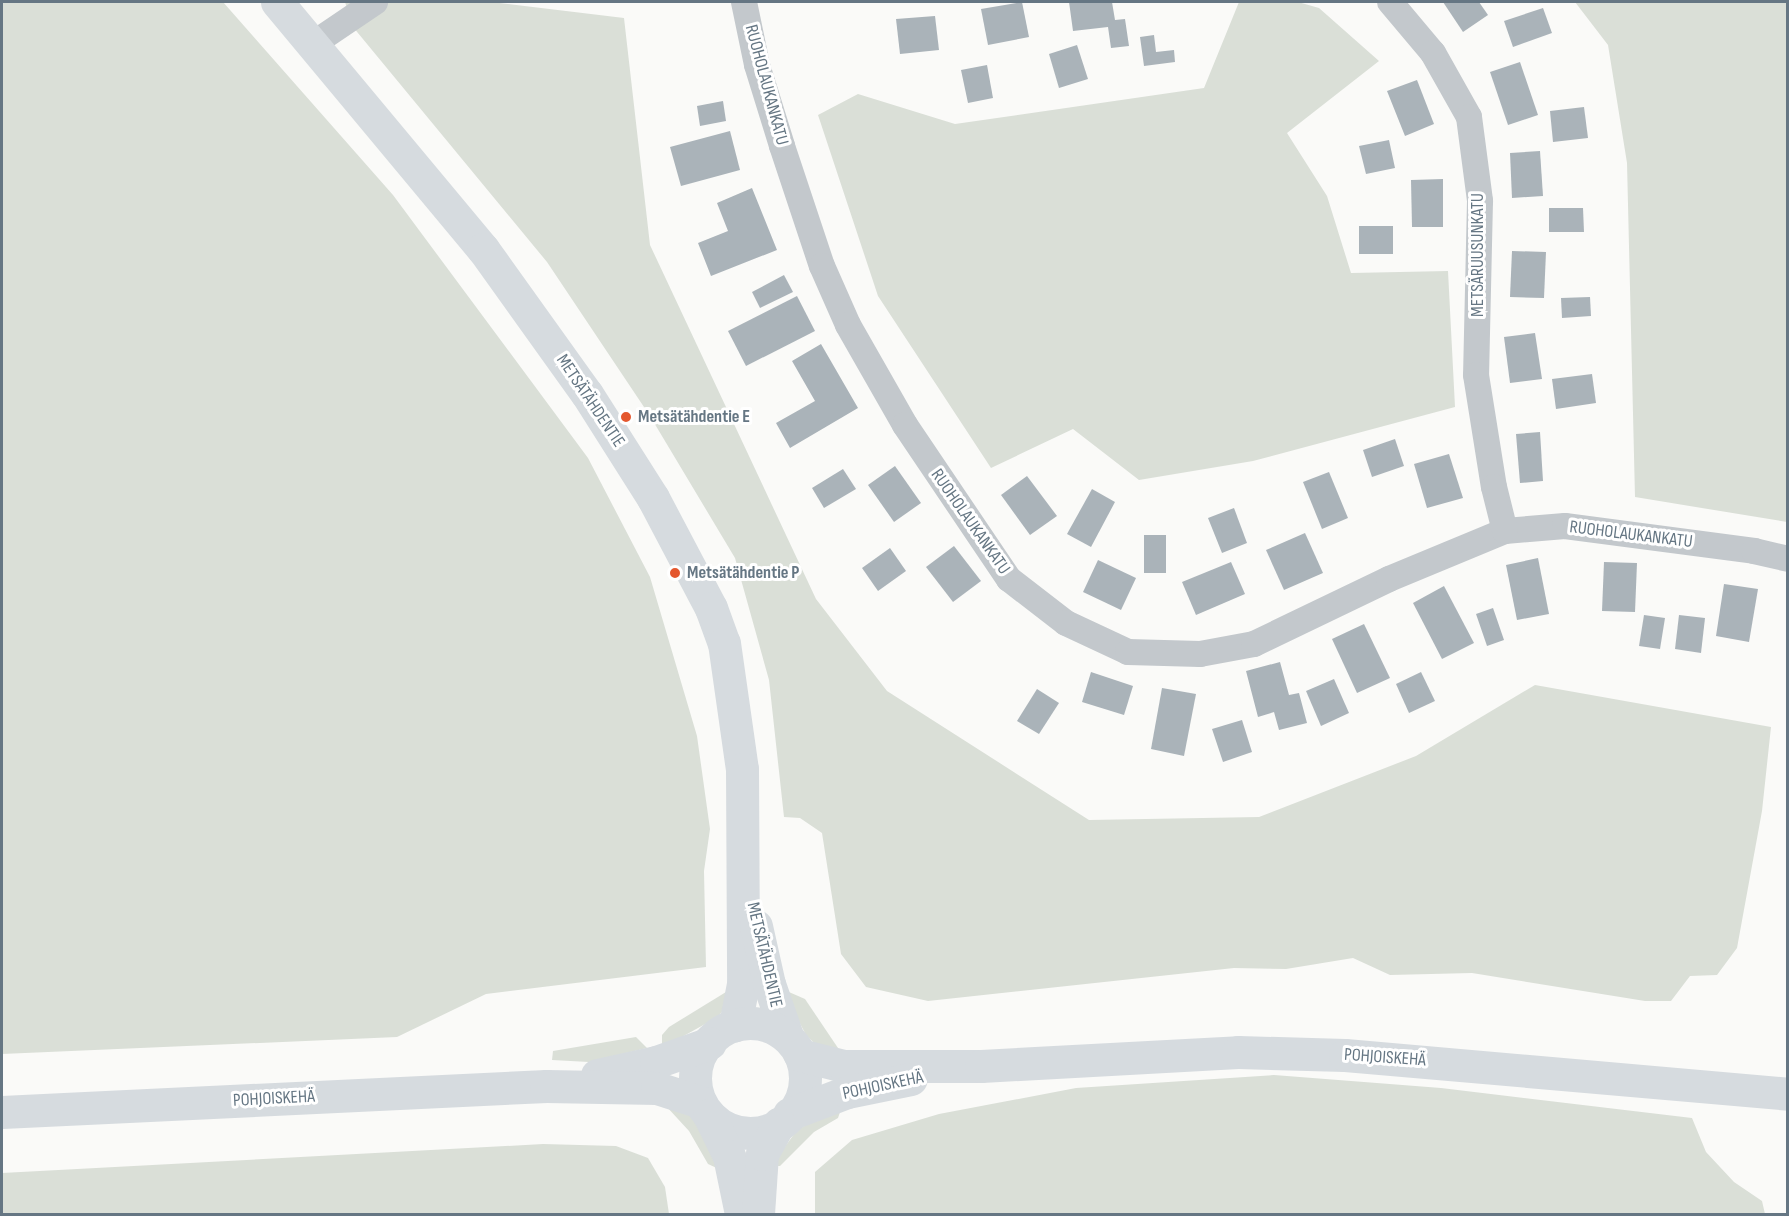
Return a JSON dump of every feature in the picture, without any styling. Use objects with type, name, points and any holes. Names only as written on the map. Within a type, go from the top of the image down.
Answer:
[{"type":"main road","name":"METSÄTÄHDENTIE","points":[[277,2],[483,249],[587,394],[694,571],[726,653],[742,769],[745,873],[742,984],[723,1034]]},
{"type":"main road","name":"METSÄTÄHDENTIE","points":[[745,873],[769,984],[794,1046]]},
{"type":"main road","points":[[741,1215],[729,1156],[704,1109],[693,1079],[697,1059],[723,1034],[753,1023],[794,1046],[805,1073],[804,1091],[762,1154],[758,1215]]},
{"type":"main road","name":"POHJOISKEHÄ","points":[[546,1086],[656,1062],[723,1034]]},
{"type":"main road","name":"POHJOISKEHÄ","points":[[794,1046],[844,1065],[981,1066],[1238,1052],[1345,1055],[1788,1094]]},
{"type":"main road","name":"POHJOISKEHÄ","points":[[784,1119],[846,1092],[981,1066]]},
{"type":"main road","name":"POHJOISKEHÄ","points":[[2,1112],[546,1086],[657,1088],[704,1109]]},
{"type":"main road","points":[[704,1109],[722,1126],[746,1134],[764,1133],[784,1119]]},
{"type":"street","points":[[313,44],[375,2]]},
{"type":"street","name":"RUOHOLAUKANKATU","points":[[744,2],[757,65],[782,146],[822,266],[848,325],[904,425],[1009,579],[1066,622],[1128,652],[1200,654],[1254,644],[1389,579],[1505,531],[1565,526],[1754,551],[1788,559]]},
{"type":"street","name":"METSÄRUUSUNKATU","points":[[1390,2],[1433,53],[1469,117],[1480,201],[1476,375],[1494,487],[1505,531]]},
{"type":"shaded area","points":[[2,2],[223,2],[393,195],[588,458],[650,577],[697,736],[710,829],[704,871],[706,967],[486,994],[397,1037],[2,1054]]},
{"type":"shaded area","points":[[345,2],[491,2],[624,18],[650,245],[816,599],[887,691],[1089,820],[1259,817],[1416,756],[1535,685],[1771,727],[1762,811],[1737,948],[1717,975],[1690,976],[1671,1001],[1645,1001],[1472,973],[1390,975],[1353,958],[1286,969],[1234,968],[928,1001],[866,987],[841,954],[822,833],[800,818],[784,817],[769,680],[735,558],[650,416],[547,262],[353,27]]},
{"type":"shaded area","points":[[1239,2],[1298,2],[1319,8],[1379,61],[1287,133],[1327,196],[1351,273],[1448,271],[1455,407],[1253,461],[1139,480],[1073,429],[991,468],[878,296],[818,115],[858,94],[955,124],[1204,88]]},
{"type":"shaded area","points":[[1575,2],[1787,2],[1787,522],[1635,497],[1627,163],[1608,45]]},
{"type":"shaded area","points":[[782,989],[805,999],[838,1048],[819,1048],[806,1035]]},
{"type":"shaded area","points":[[726,992],[724,1010],[716,1018],[662,1048],[662,1035],[669,1027]]},
{"type":"shaded area","points":[[636,1037],[647,1048],[589,1062],[552,1060],[553,1051]]},
{"type":"shaded area","points":[[1274,1075],[1441,1088],[1692,1118],[1706,1152],[1734,1182],[1762,1201],[1765,1214],[815,1214],[815,1172],[852,1140],[939,1114],[1076,1088]]},
{"type":"shaded area","points":[[666,1106],[688,1112],[710,1144],[721,1170],[708,1164],[689,1131]]},
{"type":"shaded area","points":[[842,1106],[838,1118],[814,1132],[780,1166],[771,1166],[797,1130]]},
{"type":"shaded area","points":[[543,1144],[616,1146],[648,1158],[665,1187],[669,1214],[2,1214],[2,1173]]},
{"type":"building","points":[[1022,2],[1029,37],[988,45],[981,9]]},
{"type":"building","points":[[1069,2],[1112,2],[1115,20],[1125,19],[1129,46],[1111,48],[1108,27],[1073,31]]},
{"type":"building","points":[[1443,2],[1479,2],[1488,15],[1463,32]]},
{"type":"building","points":[[1543,8],[1552,33],[1513,47],[1504,21]]},
{"type":"building","points":[[935,16],[939,50],[900,54],[896,19]]},
{"type":"building","points":[[1154,35],[1156,52],[1174,50],[1175,62],[1144,66],[1140,37]]},
{"type":"building","points":[[1077,45],[1088,79],[1059,88],[1049,54]]},
{"type":"building","points":[[1520,62],[1538,115],[1508,125],[1490,72]]},
{"type":"building","points":[[987,65],[993,98],[968,103],[961,70]]},
{"type":"building","points":[[1417,80],[1434,124],[1405,136],[1387,91]]},
{"type":"building","points":[[723,101],[726,121],[700,126],[697,106]]},
{"type":"building","points":[[1584,107],[1588,138],[1553,142],[1550,111]]},
{"type":"building","points":[[730,131],[740,170],[681,186],[670,147]]},
{"type":"building","points":[[1389,140],[1395,168],[1366,174],[1359,146]]},
{"type":"building","points":[[1540,151],[1543,196],[1512,198],[1510,153]]},
{"type":"building","points":[[1443,179],[1443,227],[1412,227],[1411,180]]},
{"type":"building","points":[[752,188],[777,250],[711,276],[698,243],[728,231],[717,203]]},
{"type":"building","points":[[1549,208],[1583,208],[1584,232],[1549,232]]},
{"type":"building","points":[[1359,226],[1393,226],[1393,254],[1359,254]]},
{"type":"building","points":[[1512,251],[1546,252],[1544,298],[1510,297]]},
{"type":"building","points":[[784,275],[793,292],[760,308],[752,292]]},
{"type":"building","points":[[797,296],[815,331],[746,366],[728,331]]},
{"type":"building","points":[[1590,297],[1591,316],[1562,318],[1561,298]]},
{"type":"building","points":[[1535,333],[1542,379],[1510,383],[1504,337]]},
{"type":"building","points":[[821,344],[858,408],[790,448],[776,423],[815,401],[792,361]]},
{"type":"building","points":[[1592,374],[1596,403],[1556,409],[1552,379]]},
{"type":"building","points":[[1540,432],[1543,481],[1520,483],[1516,434]]},
{"type":"building","points":[[1395,439],[1404,466],[1372,477],[1363,450]]},
{"type":"building","points":[[1449,454],[1463,498],[1427,508],[1414,464]]},
{"type":"building","points":[[895,466],[921,503],[894,522],[868,485]]},
{"type":"building","points":[[843,469],[856,489],[824,508],[812,488]]},
{"type":"building","points":[[1329,472],[1348,518],[1322,529],[1303,482]]},
{"type":"building","points":[[1027,476],[1057,516],[1030,535],[1001,495]]},
{"type":"building","points":[[1092,489],[1115,502],[1091,547],[1067,534]]},
{"type":"building","points":[[1234,508],[1247,543],[1222,553],[1208,518]]},
{"type":"building","points":[[1305,533],[1323,573],[1284,590],[1266,550]]},
{"type":"building","points":[[1144,535],[1166,535],[1166,573],[1144,573]]},
{"type":"building","points":[[954,546],[981,581],[953,602],[926,567]]},
{"type":"building","points":[[890,548],[906,571],[878,591],[862,568]]},
{"type":"building","points":[[1538,558],[1549,614],[1517,620],[1506,565]]},
{"type":"building","points":[[1098,560],[1136,578],[1121,610],[1083,592]]},
{"type":"building","points":[[1231,562],[1245,594],[1196,615],[1182,582]]},
{"type":"building","points":[[1604,562],[1637,563],[1635,612],[1602,611]]},
{"type":"building","points":[[1724,584],[1758,589],[1749,642],[1716,636]]},
{"type":"building","points":[[1444,586],[1474,643],[1442,659],[1413,603]]},
{"type":"building","points":[[1493,608],[1504,640],[1487,646],[1476,614]]},
{"type":"building","points":[[1644,615],[1665,618],[1660,649],[1639,646]]},
{"type":"building","points":[[1679,615],[1705,618],[1701,653],[1675,649]]},
{"type":"building","points":[[1364,624],[1390,678],[1357,693],[1332,639]]},
{"type":"building","points":[[1280,662],[1289,695],[1299,693],[1307,723],[1279,730],[1274,712],[1258,717],[1246,671]]},
{"type":"building","points":[[1091,672],[1133,686],[1124,715],[1082,702]]},
{"type":"building","points":[[1421,672],[1435,701],[1409,713],[1396,684]]},
{"type":"building","points":[[1334,679],[1349,713],[1321,726],[1306,691]]},
{"type":"building","points":[[1162,688],[1196,694],[1184,756],[1151,749]]},
{"type":"building","points":[[1037,689],[1059,703],[1039,734],[1017,721]]},
{"type":"building","points":[[1242,720],[1252,752],[1223,762],[1212,729]]},
{"type":"place","name":"Metsätähdentie E","points":[[626,417]]},
{"type":"place","name":"Metsätähdentie P","points":[[675,573]]}]
